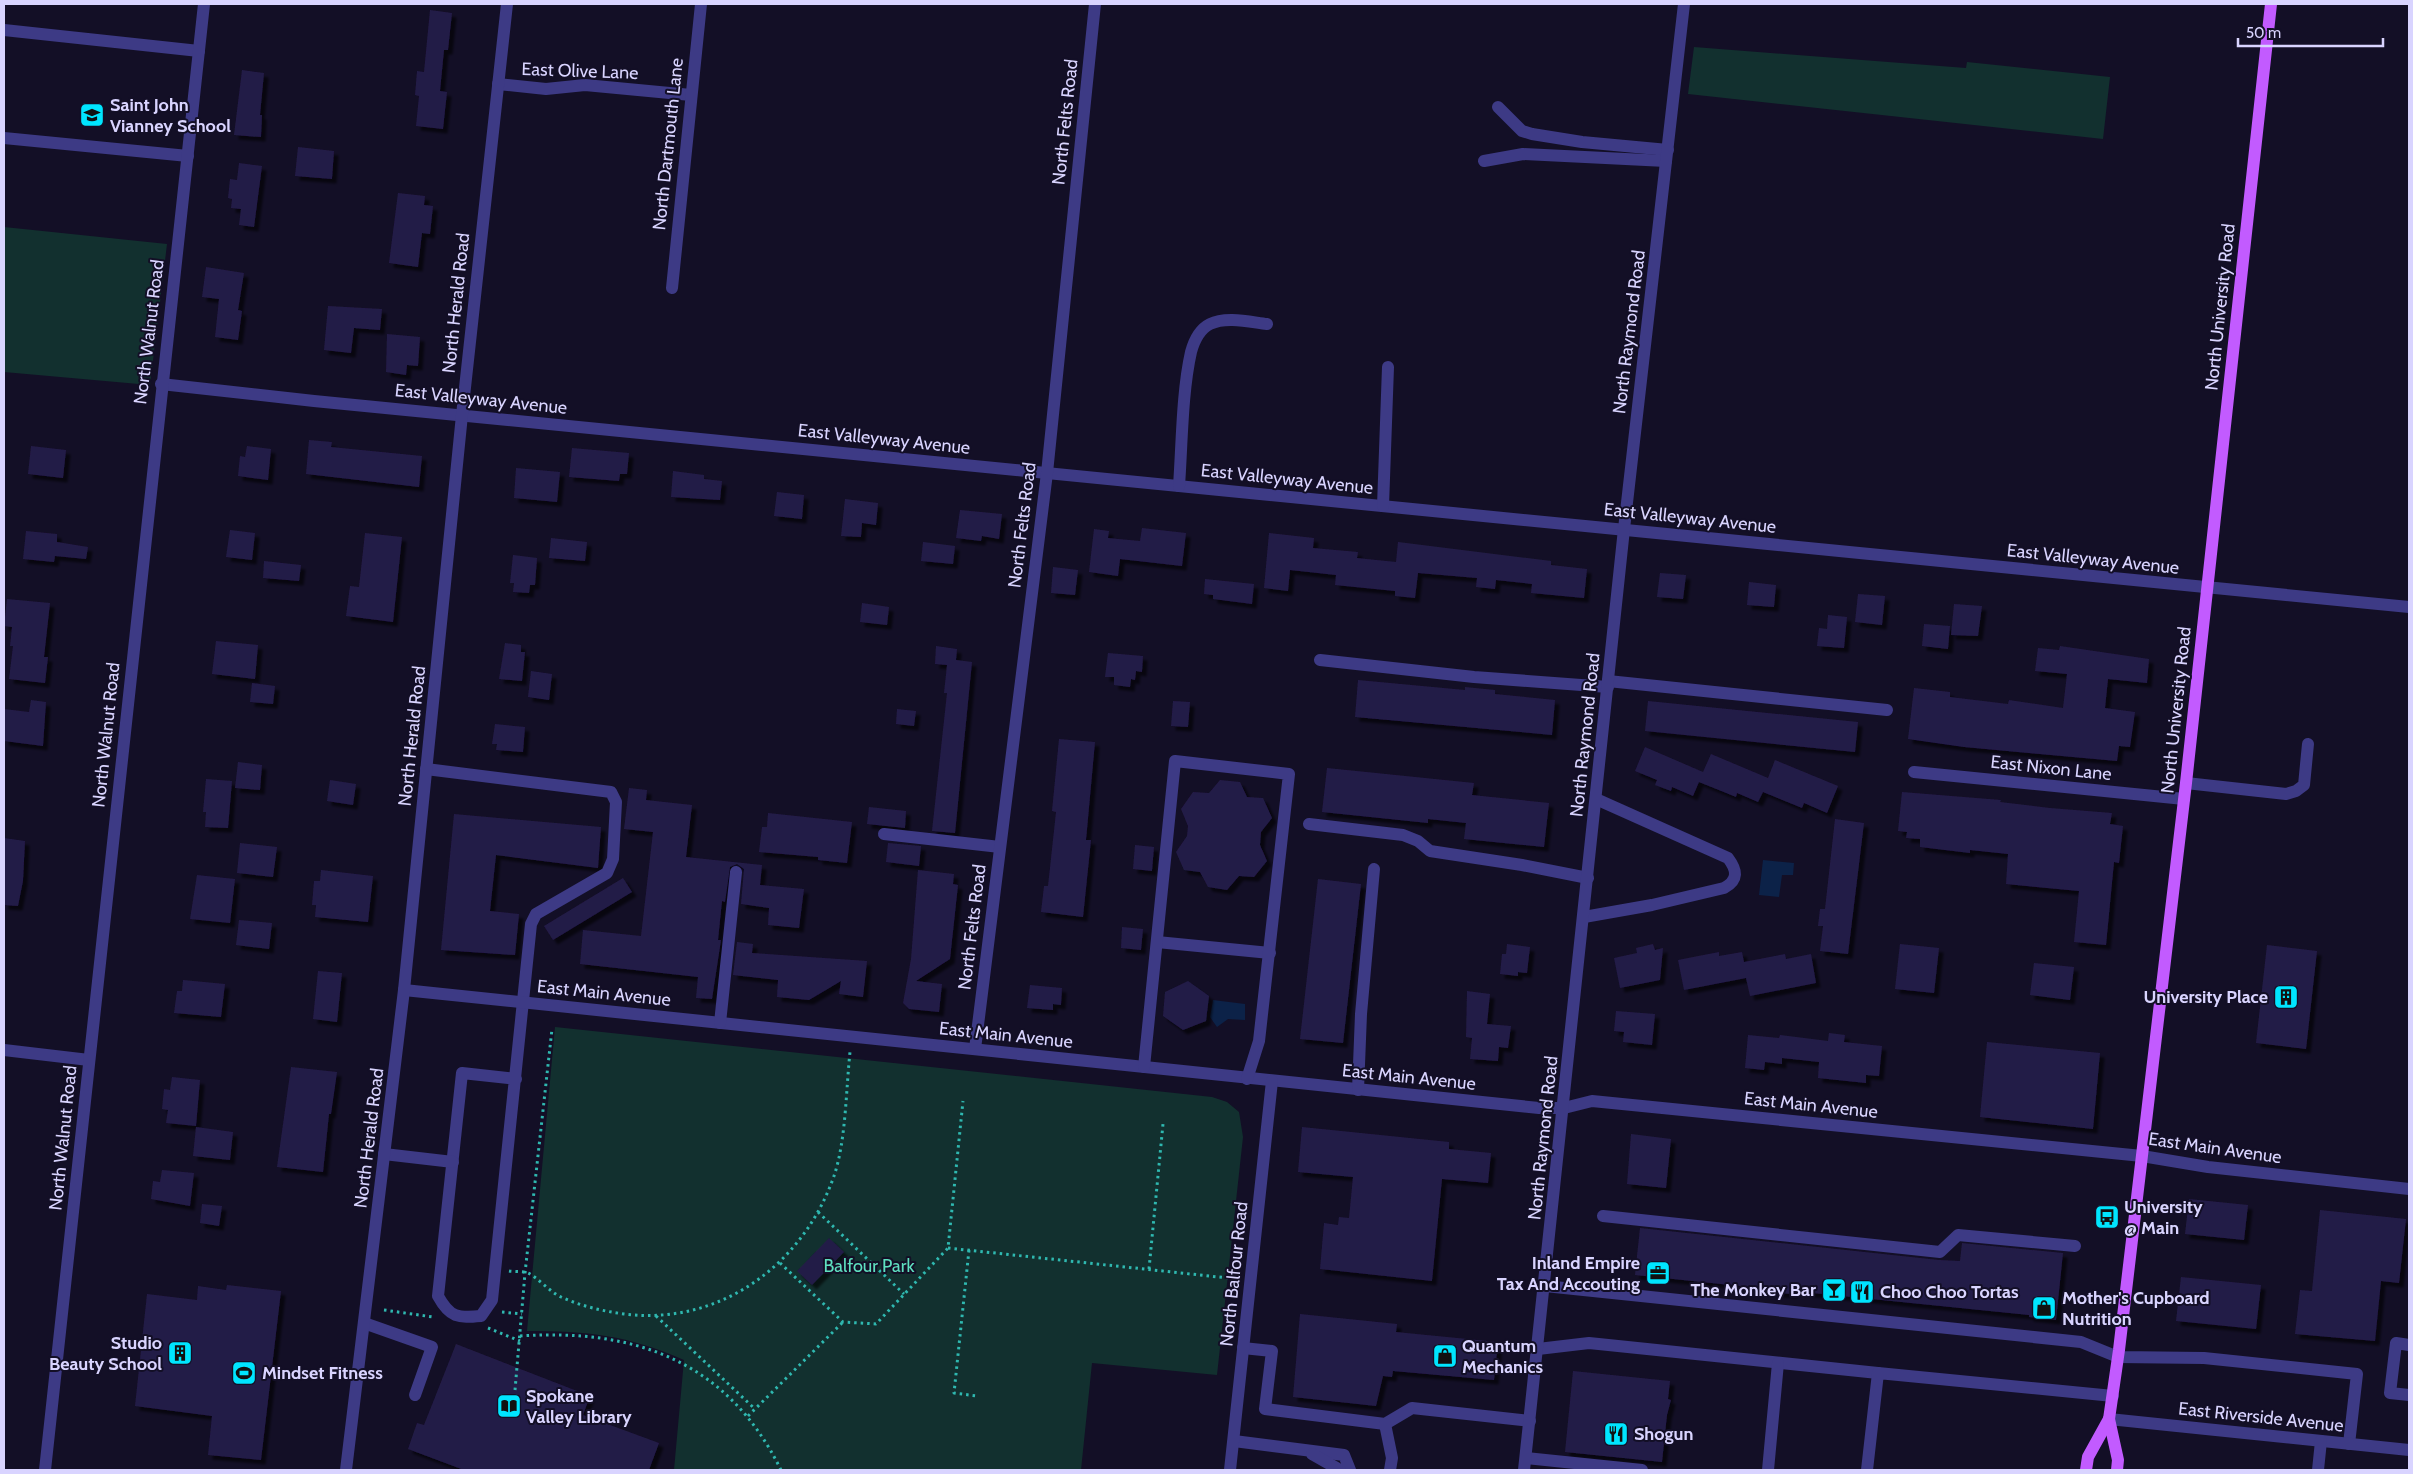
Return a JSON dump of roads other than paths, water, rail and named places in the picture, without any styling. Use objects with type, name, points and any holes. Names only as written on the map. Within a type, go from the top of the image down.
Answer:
[{"type":"main road","name":"North University Road","points":[[2086,1470],[2088,1457],[2109,1419],[2118,1357],[2186,783],[2271,4]]},
{"type":"main road","name":"North University Road","points":[[2109,1419],[2118,1460],[2117,1470]]},
{"type":"street","name":"North Walnut Road","points":[[44,1470],[161,384],[204,4]]},
{"type":"street","name":"North Herald Road","points":[[346,1470],[404,990],[462,415],[507,4]]},
{"type":"street","name":"North Dartmouth Lane","points":[[672,288],[690,95],[701,4]]},
{"type":"street","name":"North Felts Road","points":[[975,1049],[1047,473],[1095,4]]},
{"type":"street","name":"North Raymond Road","points":[[1525,1464],[1624,529],[1684,4]]},
{"type":"street","points":[[4,30],[199,51]]},
{"type":"street","name":"East Olive Lane","points":[[498,84],[546,89],[586,85],[690,95]]},
{"type":"street","points":[[1498,107],[1522,131],[1532,134],[1667,156]]},
{"type":"street","points":[[4,138],[188,156]]},
{"type":"street","points":[[1484,161],[1523,154],[1667,156]]},
{"type":"street","points":[[1179,486],[1189,370],[1192,351],[1199,332],[1210,324],[1224,320],[1267,324]]},
{"type":"street","points":[[1382,506],[1388,367]]},
{"type":"street","name":"East Valleyway Avenue","points":[[161,384],[2409,607]]},
{"type":"street","points":[[1320,660],[1474,678],[1608,684],[1887,710]]},
{"type":"street","points":[[2186,783],[2286,794],[2296,791],[2304,785],[2308,744]]},
{"type":"street","points":[[1144,1067],[1175,761],[1290,774],[1258,1041],[1247,1078]]},
{"type":"street","points":[[426,769],[611,792],[615,796],[613,859],[607,873],[536,914],[534,918],[492,1300],[481,1316],[461,1318],[446,1310],[438,1296],[462,1073],[516,1079]]},
{"type":"street","name":"East Nixon Lane","points":[[1914,772],[2184,799]]},
{"type":"street","points":[[1584,917],[1652,905],[1724,888],[1732,884],[1736,874],[1734,866],[1728,858],[1596,799]]},
{"type":"street","points":[[1309,824],[1403,835],[1418,841],[1430,851],[1522,865],[1588,878]]},
{"type":"street","points":[[884,834],[1000,847]]},
{"type":"street","points":[[1358,1090],[1361,1014],[1374,869]]},
{"type":"street","points":[[720,1023],[736,872]]},
{"type":"street","points":[[1157,942],[1270,953]]},
{"type":"street","name":"East Main Avenue","points":[[404,990],[1539,1108],[1564,1108],[1592,1101],[2142,1156],[2208,1167],[2409,1189]]},
{"type":"street","points":[[4,1050],[89,1060]]},
{"type":"street","name":"North Balfour Road","points":[[1230,1470],[1272,1081]]},
{"type":"street","points":[[384,1154],[453,1162]]},
{"type":"street","points":[[1603,1216],[1940,1252],[1958,1235],[2075,1246]]},
{"type":"street","points":[[1545,1286],[2081,1342],[2118,1357],[2204,1358],[2357,1374],[2349,1444]]},
{"type":"street","points":[[364,1323],[432,1347],[414,1395]]},
{"type":"street","points":[[1538,1349],[1589,1343],[2113,1396]]},
{"type":"street","points":[[2409,1345],[2396,1343],[2390,1393],[2409,1395]]},
{"type":"street","points":[[1244,1348],[1272,1351],[1265,1408],[1385,1424],[1412,1408],[1530,1421]]},
{"type":"street","points":[[1768,1470],[1778,1363]]},
{"type":"street","points":[[1867,1470],[1878,1373]]},
{"type":"street","name":"East Riverside Avenue","points":[[2109,1419],[2409,1450]]},
{"type":"street","points":[[1385,1424],[1392,1458],[1390,1470]]},
{"type":"street","points":[[1234,1441],[1344,1455],[1350,1470]]},
{"type":"street","points":[[2318,1470],[2321,1441]]},
{"type":"street","points":[[1303,1450],[1340,1470]]},
{"type":"street","points":[[1525,1464],[1642,1470]]},
{"type":"water","points":[[1763,860],[1794,863],[1793,875],[1782,875],[1779,897],[1759,895]]},
{"type":"water","points":[[1213,1000],[1245,1004],[1245,1020],[1228,1019],[1217,1027],[1210,1017]]},
{"type":"place","name":"Saint John Vianney School","points":[[92,115]]},
{"type":"place","name":"University Place","points":[[2286,997]]},
{"type":"place","name":"University @ Main","points":[[2107,1217]]},
{"type":"place","name":"Inland Empire Tax And Accouting","points":[[1658,1273]]},
{"type":"place","name":"The Monkey Bar","points":[[1834,1290]]},
{"type":"place","name":"Choo Choo Tortas","points":[[1862,1292]]},
{"type":"place","name":"Mother's Cupboard Nutrition","points":[[2044,1308]]},
{"type":"place","name":"Studio Beauty School","points":[[180,1353]]},
{"type":"place","name":"Quantum Mechanics","points":[[1445,1356]]},
{"type":"place","name":"Mindset Fitness","points":[[244,1373]]},
{"type":"place","name":"Spokane Valley Library","points":[[509,1406]]},
{"type":"place","name":"Shogun","points":[[1616,1434]]},
{"type":"park label","name":"Balfour Park","points":[[869,1266]]}]
